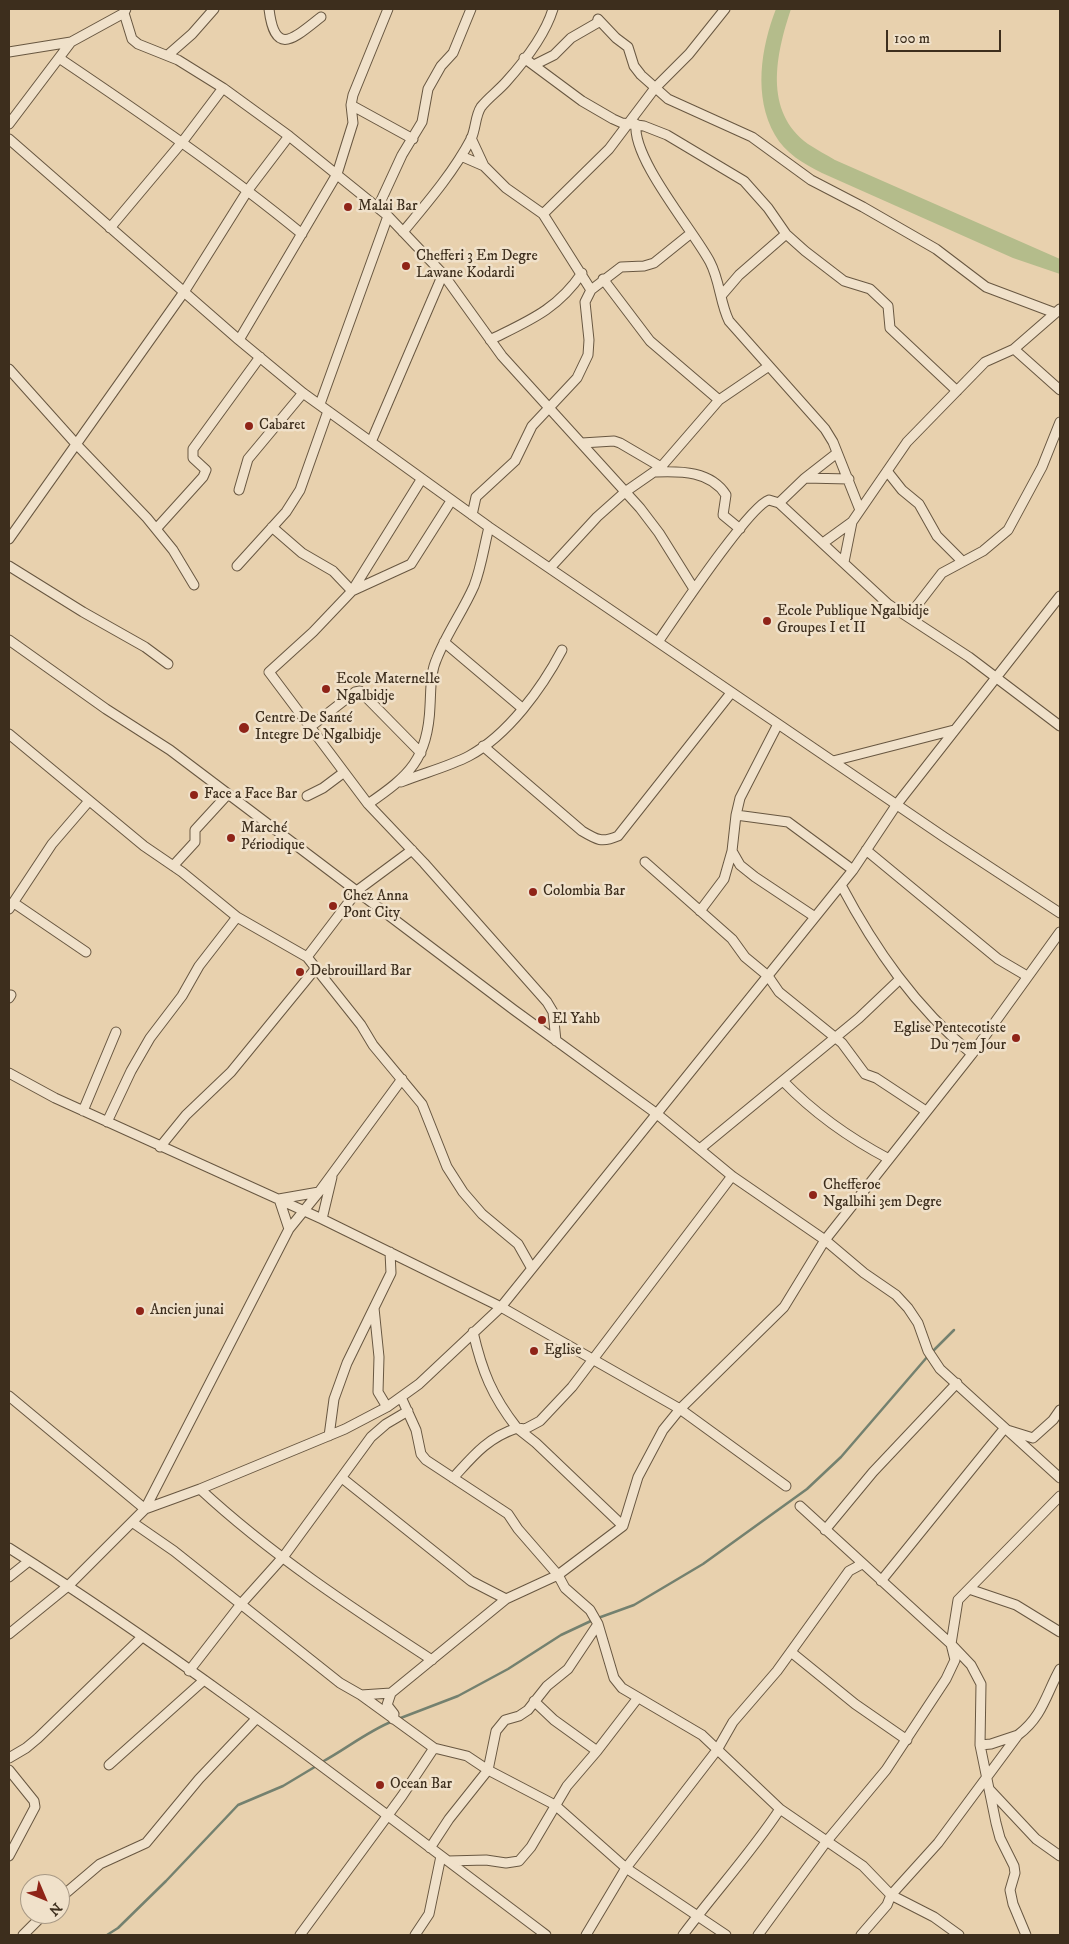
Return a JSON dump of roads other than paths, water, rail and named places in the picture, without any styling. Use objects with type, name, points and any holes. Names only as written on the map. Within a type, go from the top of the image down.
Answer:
[{"type":"street","points":[[168,54],[192,34],[214,9]]},
{"type":"street","points":[[269,9],[274,33],[277,38],[284,40],[294,36],[321,17]]},
{"type":"street","points":[[239,340],[337,174],[353,123],[350,105],[388,9]]},
{"type":"street","points":[[378,207],[402,155],[422,122],[428,89],[441,66],[453,53],[471,9]]},
{"type":"street","points":[[403,232],[435,194],[461,156],[471,138],[480,109],[506,82],[546,28],[553,9]]},
{"type":"street","points":[[543,214],[590,170],[632,124],[655,88],[689,54],[725,9]]},
{"type":"street","points":[[9,52],[71,42],[125,11],[132,39],[147,48],[168,54],[223,88],[289,136],[378,207],[444,274],[502,356],[652,523],[694,589]]},
{"type":"street","points":[[534,65],[554,55],[571,38],[597,23],[598,19],[612,36],[628,47],[634,66],[655,88],[681,106],[752,137],[811,180],[936,249],[986,287],[1058,311]]},
{"type":"street","points":[[9,124],[71,42]]},
{"type":"street","points":[[59,58],[183,141],[302,234]]},
{"type":"street","points":[[524,58],[582,101],[613,119],[667,135],[744,181],[768,208],[786,234],[844,281],[870,289],[888,306],[890,328],[957,391]]},
{"type":"street","points":[[110,228],[183,141],[223,88]]},
{"type":"street","points":[[350,105],[413,139]]},
{"type":"street","points":[[632,124],[638,142],[690,234],[710,263],[729,321],[825,429],[849,478],[860,510]]},
{"type":"street","points":[[9,539],[184,292],[248,190],[289,136]]},
{"type":"street","points":[[471,138],[484,166],[506,188],[543,214],[591,290]]},
{"type":"street","points":[[11,145],[303,393],[421,480],[731,693],[1060,913]]},
{"type":"street","points":[[461,156],[484,166]]},
{"type":"street","points":[[320,404],[388,216]]},
{"type":"street","points":[[472,515],[476,497],[515,461],[532,426],[577,378],[588,355],[589,340],[585,302],[591,290],[621,267],[644,266],[654,263],[690,234]]},
{"type":"street","points":[[720,296],[739,275],[786,234]]},
{"type":"street","points":[[490,340],[536,318],[568,293],[582,273]]},
{"type":"street","points":[[371,442],[444,274]]},
{"type":"street","points":[[603,279],[650,341],[720,400]]},
{"type":"street","points":[[823,543],[852,522],[907,442],[985,362],[1014,349],[1058,311]]},
{"type":"street","points":[[1014,349],[1060,390]]},
{"type":"street","points":[[156,529],[203,477],[206,470],[193,458],[193,449],[260,357]]},
{"type":"street","points":[[550,568],[577,536],[625,492],[659,469],[720,400],[770,366]]},
{"type":"street","points":[[9,368],[76,445],[156,529],[173,550],[194,586]]},
{"type":"street","points":[[239,490],[248,459],[303,393]]},
{"type":"street","points":[[238,566],[286,512],[300,490],[328,410]]},
{"type":"street","points":[[908,617],[942,573],[983,551],[1008,530],[1042,467],[1060,422]]},
{"type":"street","points":[[582,443],[614,441],[659,469],[683,470],[711,482],[726,495],[723,516],[740,529]]},
{"type":"street","points":[[1050,444],[1060,447]]},
{"type":"street","points":[[779,503],[805,478],[837,453]]},
{"type":"street","points":[[887,470],[902,490],[920,504],[937,536],[962,561]]},
{"type":"street","points":[[805,478],[849,478]]},
{"type":"street","points":[[421,480],[352,591],[313,632],[269,672],[309,728],[368,804],[412,850],[547,1002],[553,1012],[556,1041]]},
{"type":"street","points":[[658,642],[694,589],[740,529],[764,501],[769,500],[779,503],[881,598],[970,657],[1060,726]]},
{"type":"street","points":[[352,591],[410,564],[451,501]]},
{"type":"street","points":[[844,562],[852,522]]},
{"type":"street","points":[[272,527],[302,553],[333,571],[352,591]]},
{"type":"street","points":[[368,804],[399,782],[413,767],[421,753],[430,711],[432,673],[444,642],[474,585],[489,528]]},
{"type":"street","points":[[9,566],[83,612],[145,647],[168,664]]},
{"type":"street","points":[[145,1508],[200,1489],[329,1436],[387,1406],[419,1384],[501,1307],[531,1267],[657,1114],[852,870],[897,804],[954,730],[998,679],[1060,596]]},
{"type":"street","points":[[9,640],[106,709],[170,750],[556,1041],[657,1114],[701,1148],[732,1176],[825,1240],[864,1273],[896,1295],[908,1308],[933,1360],[1004,1429],[1060,1478]]},
{"type":"street","points":[[444,642],[522,708]]},
{"type":"street","points":[[399,782],[462,759],[483,746],[522,708],[543,684],[562,650]]},
{"type":"street","points":[[309,728],[355,692],[360,691],[421,753]]},
{"type":"street","points":[[483,746],[582,831],[594,838],[606,841],[618,836],[731,693]]},
{"type":"street","points":[[700,911],[724,879],[732,851],[736,815],[748,780],[778,724]]},
{"type":"street","points":[[833,761],[954,730]]},
{"type":"street","points":[[9,734],[144,846],[173,866],[237,917],[308,957],[361,1025],[373,1045],[422,1104],[455,1181],[482,1214],[518,1244],[531,1267]]},
{"type":"street","points":[[307,796],[324,788],[343,773]]},
{"type":"street","points":[[173,866],[195,842],[195,830],[228,794]]},
{"type":"street","points":[[86,952],[11,906],[52,844],[89,801]]},
{"type":"street","points":[[736,815],[794,824],[852,870]]},
{"type":"street","points":[[308,957],[358,890],[412,850]]},
{"type":"street","points":[[866,850],[998,959],[1026,976]]},
{"type":"street","points":[[732,851],[740,865]]},
{"type":"street","points":[[645,862],[732,939],[745,957],[768,976],[779,992],[836,1037],[866,1074],[876,1078],[926,1111]]},
{"type":"street","points":[[728,862],[740,865],[815,917]]},
{"type":"street","points":[[840,885],[868,936],[900,979],[944,1031],[972,1054]]},
{"type":"street","points":[[107,1122],[131,1071],[150,1038],[182,996],[199,966],[237,917]]},
{"type":"street","points":[[394,1718],[394,1714],[386,1705],[391,1693],[506,1599],[558,1575],[623,1526],[638,1477],[663,1430],[680,1409],[784,1307],[825,1240],[972,1054],[1026,976],[1060,932]]},
{"type":"street","points":[[160,1147],[186,1115],[231,1072],[316,968]]},
{"type":"street","points":[[701,1148],[836,1037],[900,979]]},
{"type":"street","points":[[83,1111],[116,1032]]},
{"type":"street","points":[[9,1073],[83,1111],[160,1147],[322,1219],[501,1307],[680,1409],[786,1486]]},
{"type":"street","points":[[9,1634],[68,1586],[145,1508],[289,1229],[319,1192],[402,1079]]},
{"type":"street","points":[[782,1081],[808,1107],[865,1146],[889,1159]]},
{"type":"street","points":[[169,1137],[172,1152]]},
{"type":"street","points":[[322,1219],[333,1172]]},
{"type":"street","points":[[453,1478],[474,1454],[496,1435],[516,1428],[526,1429],[540,1422],[572,1387],[690,1234],[732,1176]]},
{"type":"street","points":[[279,1199],[319,1192]]},
{"type":"street","points":[[279,1199],[289,1229]]},
{"type":"street","points":[[329,1436],[334,1399],[347,1363],[391,1273],[390,1252]]},
{"type":"street","points":[[374,1308],[379,1357],[378,1392],[387,1406]]},
{"type":"street","points":[[473,1332],[483,1372],[501,1407],[516,1428],[536,1443],[623,1526]]},
{"type":"street","points":[[825,1530],[874,1472],[957,1383]]},
{"type":"street","points":[[9,1396],[145,1508]]},
{"type":"street","points":[[401,1397],[408,1411],[421,1454],[426,1460],[508,1514],[518,1529],[558,1575],[565,1588],[590,1610],[598,1624],[614,1678],[622,1688],[702,1735],[780,1809],[864,1866],[892,1895],[934,1917],[959,1935]]},
{"type":"street","points":[[1004,1429],[1034,1438],[1053,1420],[1060,1410]]},
{"type":"street","points":[[189,1671],[241,1604],[284,1556],[371,1437],[386,1424],[408,1411]]},
{"type":"street","points":[[881,1581],[1004,1429]]},
{"type":"street","points":[[342,1478],[471,1581],[506,1599]]},
{"type":"street","points":[[200,1489],[284,1556],[379,1626],[432,1660]]},
{"type":"street","points":[[758,1935],[826,1842],[907,1740],[953,1668],[955,1660],[951,1644],[958,1600],[1060,1496]]},
{"type":"street","points":[[800,1506],[951,1644],[971,1665],[981,1684],[980,1745],[1000,1838],[1014,1866],[1015,1873],[1010,1890],[1013,1904],[1026,1935]]},
{"type":"street","points":[[132,1522],[174,1551],[340,1683],[361,1694],[434,1748],[467,1756],[488,1770],[555,1805],[626,1868],[726,1935]]},
{"type":"street","points":[[9,1548],[68,1586],[320,1764],[546,1935]]},
{"type":"street","points":[[9,1577],[29,1561]]},
{"type":"street","points":[[586,1935],[626,1868],[717,1750],[733,1722],[791,1652],[850,1572],[862,1564]]},
{"type":"street","points":[[969,1589],[1016,1605],[1060,1632]]},
{"type":"street","points":[[430,1848],[449,1819],[488,1770],[492,1741],[496,1731],[505,1720],[522,1715],[547,1686],[568,1669],[598,1624]]},
{"type":"street","points":[[9,1760],[38,1738],[141,1638]]},
{"type":"street","points":[[791,1652],[855,1704],[907,1740]]},
{"type":"street","points":[[861,1935],[887,1905],[892,1895],[988,1783],[1018,1735],[1032,1722],[1045,1703],[1060,1668]]},
{"type":"street","points":[[109,1765],[203,1681]]},
{"type":"street","points":[[361,1694],[391,1693]]},
{"type":"street","points":[[444,1858],[506,1862],[519,1861],[531,1847],[567,1786],[638,1699]]},
{"type":"street","points":[[534,1701],[554,1720],[597,1751]]},
{"type":"street","points":[[70,1890],[100,1864],[146,1842],[199,1779],[256,1719]]},
{"type":"street","points":[[980,1745],[991,1744],[1018,1735]]},
{"type":"street","points":[[302,1934],[434,1748]]},
{"type":"street","points":[[9,1770],[34,1801],[35,1807],[9,1856]]},
{"type":"street","points":[[988,1783],[1036,1839],[1060,1856]]},
{"type":"street","points":[[683,1935],[757,1844],[780,1809]]},
{"type":"street","points":[[416,1935],[429,1914],[444,1858]]},
{"type":"street","points":[[23,1935],[34,1924]]},
{"type":"waterway","points":[[932,1352],[954,1330]]},
{"type":"waterway","points":[[598,1618],[634,1605],[703,1564],[807,1489],[841,1457],[928,1356]]},
{"type":"waterway","points":[[398,1719],[458,1696],[508,1669],[561,1635],[593,1620]]},
{"type":"waterway","points":[[322,1762],[393,1721]]},
{"type":"waterway","points":[[107,1935],[118,1928],[166,1881],[238,1805],[283,1786],[318,1765]]},
{"type":"place","name":"Malai Bar","points":[[348,207]]},
{"type":"place","name":"Chefferi 3 Em Degre Lawane Kodardi","points":[[406,266]]},
{"type":"place","name":"Cabaret","points":[[249,426]]},
{"type":"place","name":"Ecole Publique Ngalbidje Groupes I et II","points":[[767,621]]},
{"type":"place","name":"Ecole Maternelle Ngalbidje","points":[[326,689]]},
{"type":"place","name":"Centre De Santé Integre De Ngalbidje","points":[[244,728]]},
{"type":"place","name":"Face a Face Bar","points":[[194,795]]},
{"type":"place","name":"Marché Périodique","points":[[231,838]]},
{"type":"place","name":"Colombia Bar","points":[[533,892]]},
{"type":"place","name":"Chez Anna Pont City","points":[[333,906]]},
{"type":"place","name":"Debrouillard Bar","points":[[300,972]]},
{"type":"place","name":"El Yahb","points":[[542,1020]]},
{"type":"place","name":"Eglise Pentecotiste Du 7em Jour","points":[[1016,1038]]},
{"type":"place","name":"Chefferoe Ngalbihi 3em Degre","points":[[813,1195]]},
{"type":"place","name":"Ancien junai","points":[[140,1311]]},
{"type":"place","name":"Eglise","points":[[534,1351]]},
{"type":"place","name":"Ocean Bar","points":[[380,1785]]}]
